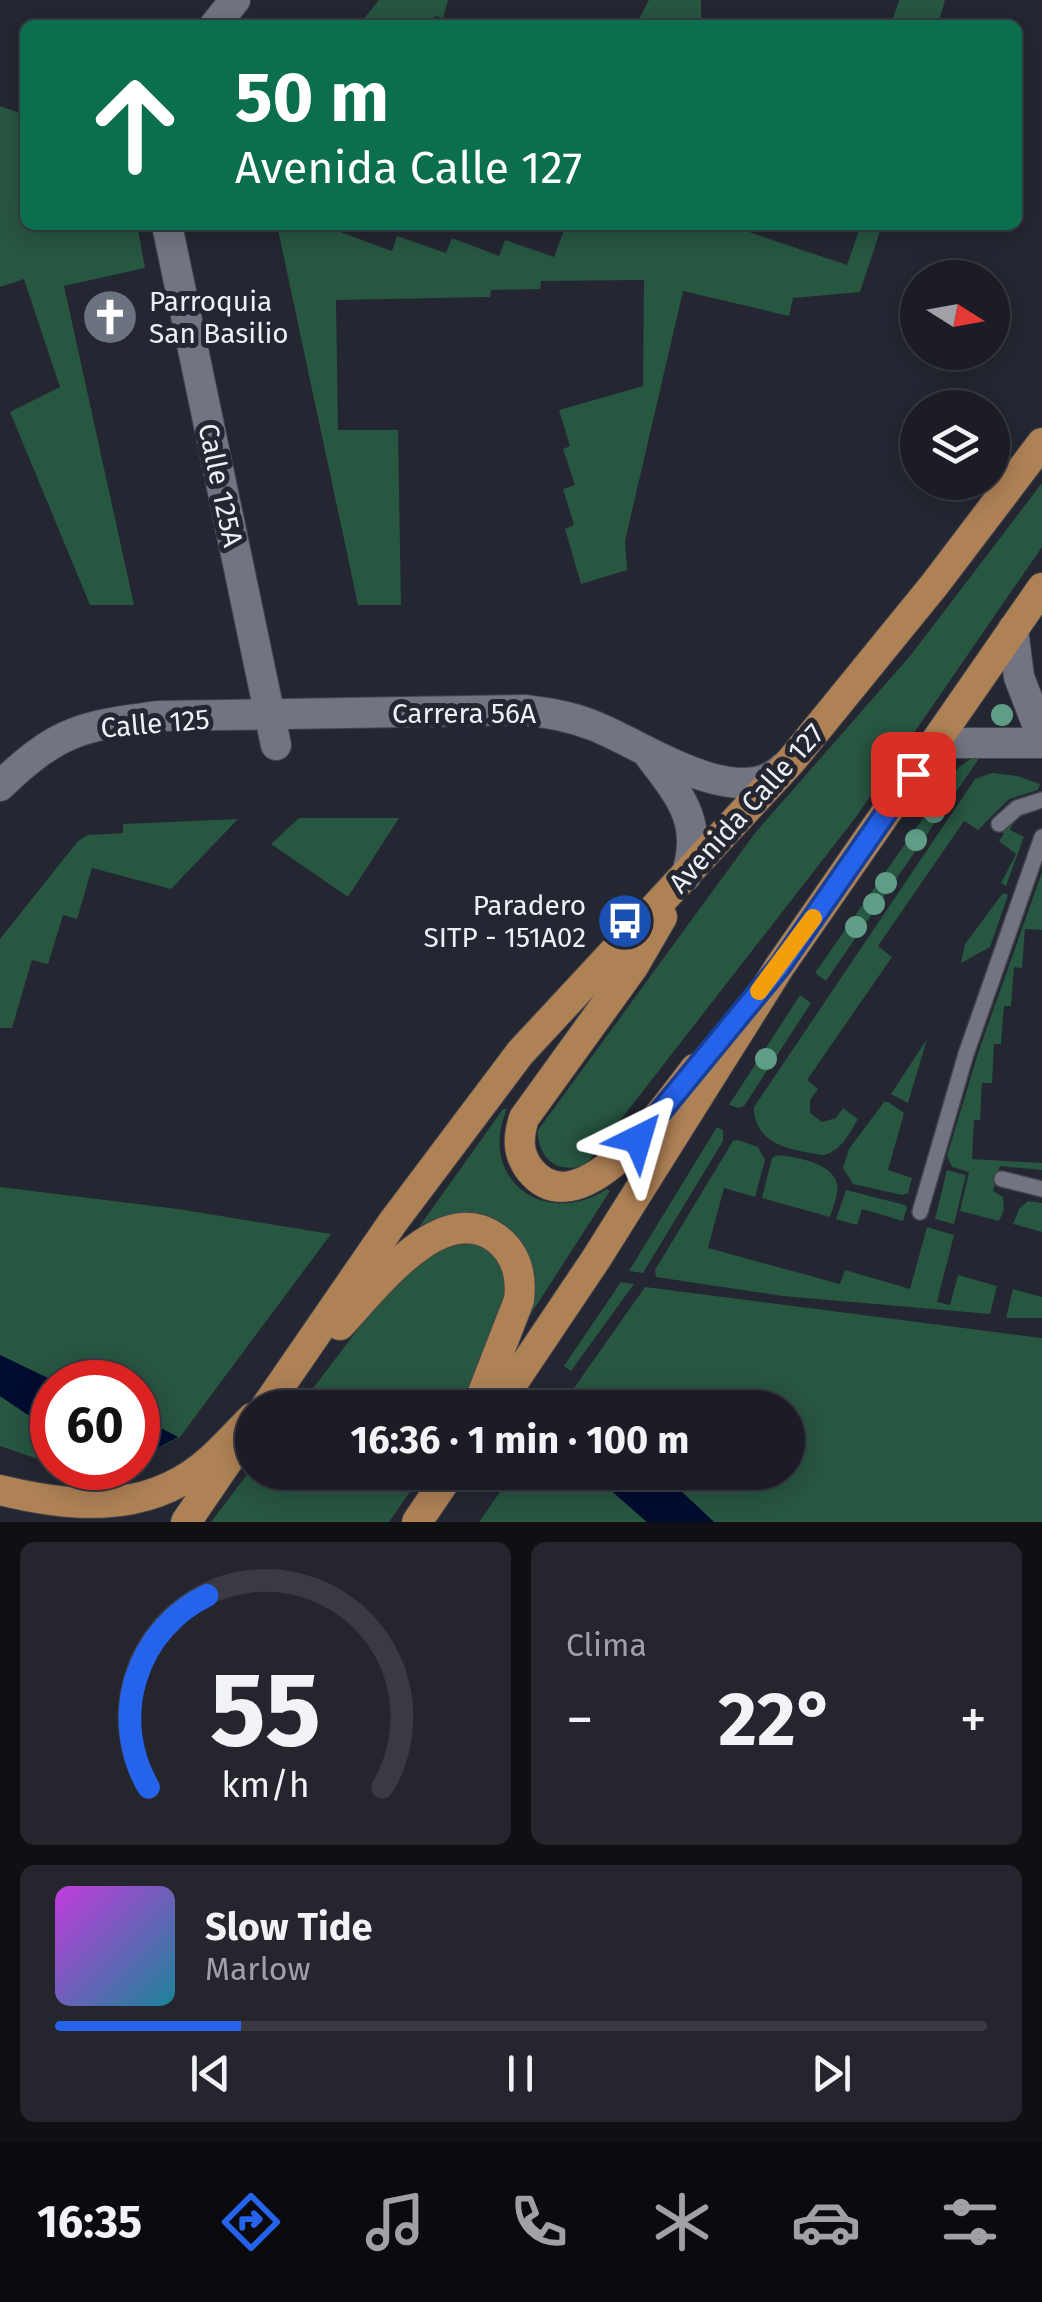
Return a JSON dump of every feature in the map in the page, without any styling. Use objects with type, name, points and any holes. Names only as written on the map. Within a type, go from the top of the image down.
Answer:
[{"type":"main road","name":"Avenida Calle 127","points":[[276,1390],[475,1110],[601,962],[686,876],[790,761],[935,584],[1042,442]]},
{"type":"main road","points":[[508,1390],[596,1259],[780,966],[1042,588]]},
{"type":"main road","points":[[686,876],[633,966],[524,1118],[518,1137],[520,1148],[537,1177],[560,1187],[580,1185],[616,1160],[638,1139],[780,966]]},
{"type":"main road","points":[[281,1390],[407,1257],[440,1232],[462,1227],[486,1232],[506,1246],[516,1262],[521,1284],[519,1300],[484,1390]]},
{"type":"main road","points":[[0,1491],[64,1502],[104,1504],[138,1499],[168,1488],[203,1467],[235,1436]]},
{"type":"main road","name":"Avenida Calle 127","points":[[186,1522],[235,1449]]},
{"type":"main road","points":[[416,1522],[438,1490]]},
{"type":"main road","points":[[0,1491],[82,1522]]},
{"type":"street","points":[[219,20],[235,0]]},
{"type":"street","name":"Calle 125A","points":[[168,230],[276,745]]},
{"type":"street","points":[[935,742],[1042,740],[1019,677],[1013,629]]},
{"type":"street","name":"Carrera 56A","points":[[269,715],[524,710],[558,714],[593,725],[622,737],[649,755],[740,784],[776,776],[790,761]]},
{"type":"street","name":"Calle 125","points":[[0,786],[43,747],[102,724],[159,716],[269,715]]},
{"type":"street","name":"Carrera 56A","points":[[649,755],[690,817],[694,837],[686,876]]},
{"type":"lane","points":[[998,824],[1016,808],[1042,800]]},
{"type":"lane","points":[[920,1212],[966,1054],[1042,837]]},
{"type":"lane","points":[[1002,1180],[1042,1188]]},
{"type":"green space","points":[[379,0],[448,0],[443,18],[363,20]]},
{"type":"green space","points":[[649,0],[701,0],[701,20],[639,20]]},
{"type":"green space","points":[[899,0],[945,0],[939,20],[893,20]]},
{"type":"green space","points":[[0,106],[20,113],[20,230],[138,230],[145,268],[64,286],[134,605],[90,605],[10,412],[60,387],[24,279],[0,287]]},
{"type":"green space","points":[[278,230],[335,230],[392,251],[397,236],[446,253],[452,238],[499,256],[505,240],[554,257],[564,230],[743,230],[847,265],[859,230],[880,230],[860,292],[793,298],[789,316],[683,291],[625,541],[627,570],[581,584],[565,529],[574,525],[563,489],[575,485],[563,449],[570,446],[559,410],[643,386],[644,280],[541,281],[540,289],[491,290],[490,297],[336,300],[338,430],[398,430],[401,605],[358,605]]},
{"type":"green space","points":[[1042,483],[1042,547],[856,817],[587,1163],[568,1168],[552,1163],[541,1149],[538,1130],[755,833],[910,656]]},
{"type":"green space","points":[[975,756],[978,760],[826,981],[815,973],[959,767]]},
{"type":"green space","points":[[992,773],[1040,784],[1038,790],[1009,799],[978,830],[964,821],[878,946],[892,957],[807,1080],[818,1089],[810,1100],[810,1113],[822,1122],[836,1118],[843,1108],[858,1119],[848,1136],[824,1155],[799,1151],[767,1138],[760,1130],[754,1107],[975,779]]},
{"type":"green space","points":[[299,818],[399,818],[348,897],[271,844]]},
{"type":"green space","points":[[238,819],[171,889],[92,868],[77,919],[63,915],[48,964],[32,960],[12,1028],[0,1028],[0,939],[78,841],[88,835],[123,833],[123,824]]},
{"type":"green space","points":[[1015,820],[1010,830],[1024,837],[1006,886],[1001,883],[1016,854],[999,841],[1002,832]]},
{"type":"green space","points":[[1042,872],[1042,930],[1025,929],[1022,968],[1014,967],[1011,1006],[1004,1006],[1001,1044],[994,1044],[992,1083],[982,1083],[980,1120],[974,1120],[972,1159],[1042,1163],[1042,1170],[1000,1166],[993,1191],[1003,1197],[1004,1210],[999,1221],[960,1211],[969,1172],[952,1167],[947,1156],[978,1053]]},
{"type":"green space","points":[[1003,893],[1008,895],[990,947],[961,963],[965,944]]},
{"type":"green space","points":[[800,995],[811,1003],[744,1106],[729,1105]]},
{"type":"green space","points":[[927,1039],[908,1103],[891,1094]]},
{"type":"green space","points":[[884,1102],[904,1113],[888,1170],[912,1178],[908,1193],[902,1195],[853,1184],[843,1168],[849,1149]]},
{"type":"green space","points":[[503,1109],[507,1109],[500,1134],[501,1156],[509,1175],[522,1190],[539,1200],[560,1203],[610,1191],[527,1320],[514,1237],[414,1234]]},
{"type":"green space","points":[[717,1127],[723,1130],[723,1141],[643,1273],[629,1271]]},
{"type":"green space","points":[[733,1141],[758,1147],[765,1160],[755,1197],[724,1188],[708,1248],[840,1284],[845,1270],[910,1289],[927,1227],[954,1235],[937,1302],[950,1305],[958,1275],[997,1286],[990,1314],[783,1296],[656,1277],[655,1270]]},
{"type":"green space","points":[[778,1155],[813,1162],[829,1171],[837,1184],[830,1217],[762,1198],[772,1158]]},
{"type":"green space","points":[[947,1170],[966,1175],[954,1224],[935,1219]]},
{"type":"green space","points":[[0,1187],[178,1209],[331,1234],[180,1437],[160,1447],[177,1437],[160,1428],[160,1360],[30,1360],[30,1369],[0,1355]]},
{"type":"green space","points":[[846,1190],[905,1205],[903,1221],[862,1209],[857,1225],[836,1219]]},
{"type":"green space","points":[[1028,1201],[1042,1203],[1042,1232],[1013,1224],[1019,1209]]},
{"type":"green space","points":[[466,1238],[501,1259],[507,1299],[469,1390],[312,1390],[387,1291],[420,1259]]},
{"type":"green space","points":[[621,1282],[634,1284],[571,1371],[564,1366]]},
{"type":"green space","points":[[645,1287],[1042,1338],[1042,1522],[714,1522],[679,1490],[805,1490],[805,1390],[573,1390]]},
{"type":"green space","points":[[1013,1289],[1042,1297],[1042,1318],[1006,1318]]},
{"type":"green space","points":[[0,1396],[30,1416],[30,1456],[0,1446]]},
{"type":"green space","points":[[235,1490],[411,1490],[389,1522],[211,1522]]},
{"type":"green space","points":[[501,1490],[610,1490],[647,1522],[479,1522]]},
{"type":"water","points":[[0,1355],[30,1369],[30,1416],[0,1396]]},
{"type":"water","points":[[160,1428],[178,1437],[160,1447]]},
{"type":"water","points":[[610,1490],[679,1490],[714,1522],[647,1522]]},
{"type":"slow traffic","points":[[759,991],[813,918]]},
{"type":"place","name":"Parroquia San Basilio","points":[[110,317]]},
{"type":"place","name":"Paradero SITP - 151A02","points":[[625,921]]},
{"type":"route","points":[[638,1139],[780,966],[913,774]]}]
